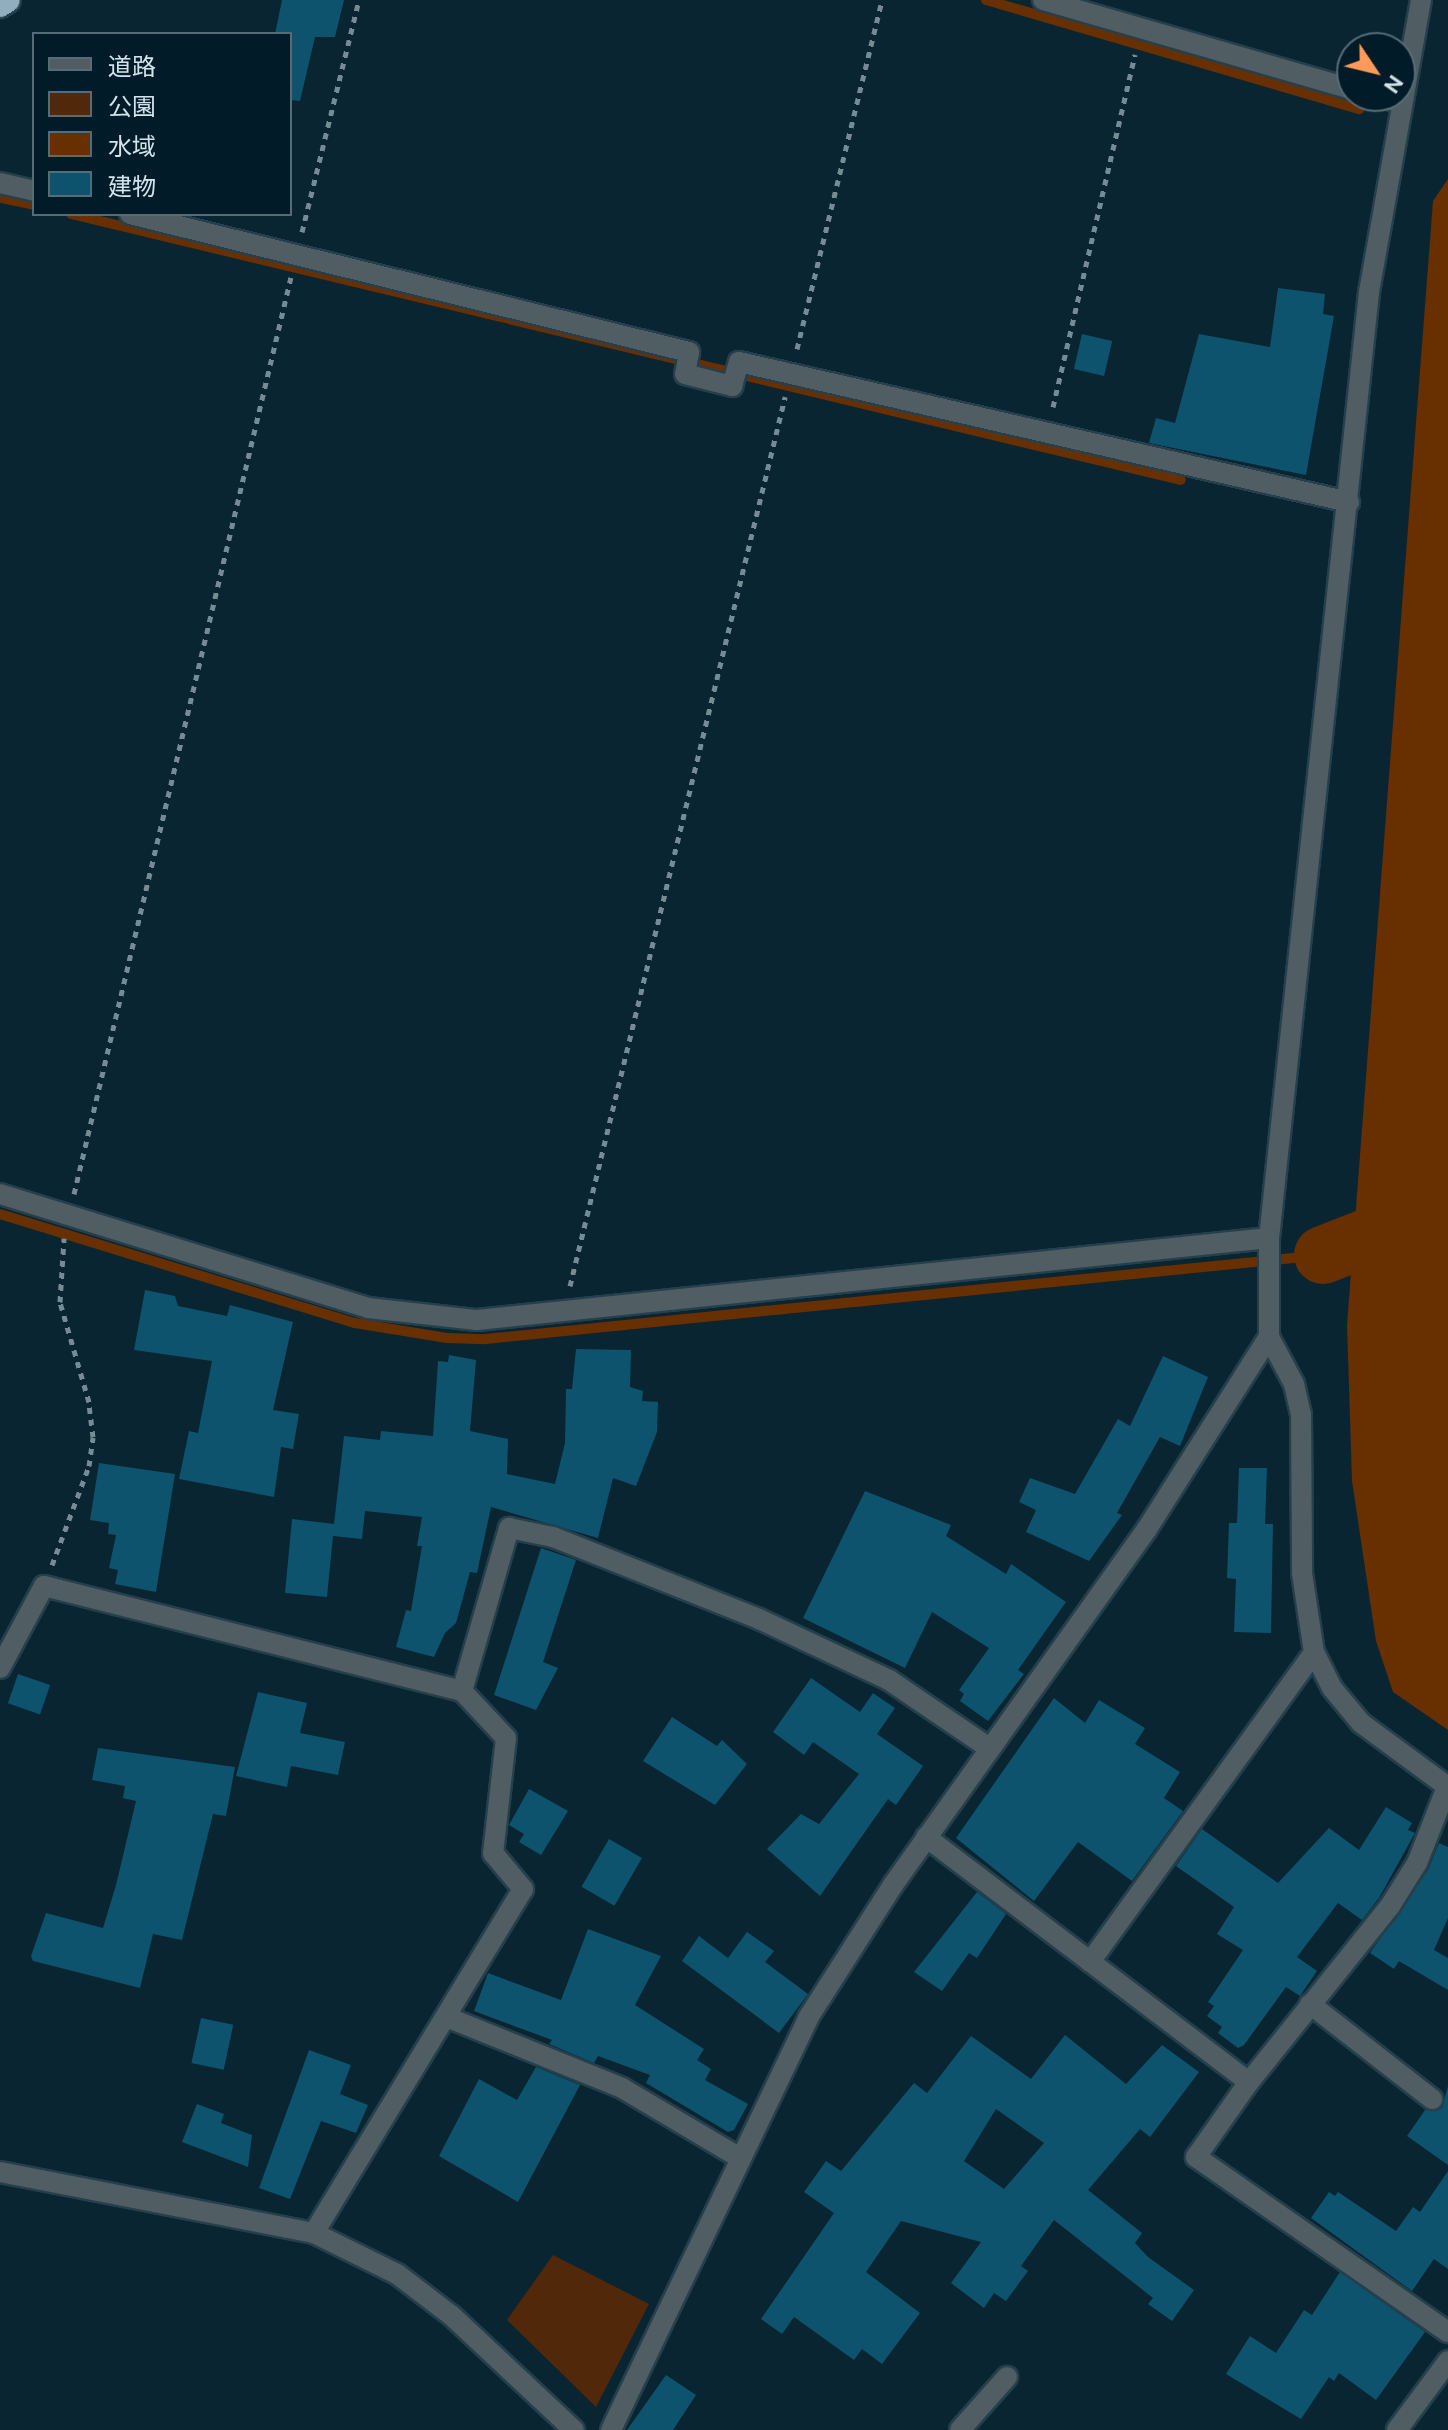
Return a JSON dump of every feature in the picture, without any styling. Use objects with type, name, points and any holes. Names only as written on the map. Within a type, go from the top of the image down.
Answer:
[{"type":"highway","points":[[0,5],[8,0]]},
{"type":"street","points":[[1043,0],[1336,84]]},
{"type":"street","points":[[1415,32],[1421,0]]},
{"type":"street","points":[[1399,112],[1369,292],[1269,1238],[1269,1337],[1294,1384],[1301,1415],[1302,1573],[1314,1652],[1332,1688],[1361,1723],[1447,1787],[1411,1874],[1249,2082],[1196,2157],[1448,2332]]},
{"type":"street","points":[[0,183],[32,191]]},
{"type":"street","points":[[139,216],[689,352],[685,374],[732,386],[739,362],[1349,502]]},
{"type":"street","points":[[0,1194],[368,1308],[477,1320],[1269,1238]]},
{"type":"street","points":[[611,2430],[808,2018],[926,1837],[1147,1529],[1269,1337]]},
{"type":"street","points":[[462,1691],[509,1528],[553,1537],[759,1619],[889,1680],[989,1748]]},
{"type":"street","points":[[0,1668],[44,1586],[462,1691],[506,1738],[493,1853],[523,1889],[449,2018],[314,2233]]},
{"type":"street","points":[[1090,1962],[1314,1652]]},
{"type":"street","points":[[926,1837],[1249,2082]]},
{"type":"street","points":[[1310,2004],[1432,2099]]},
{"type":"street","points":[[449,2018],[622,2088],[740,2158]]},
{"type":"street","points":[[0,2172],[314,2233],[397,2274],[452,2316],[574,2430]]},
{"type":"street","points":[[1397,2430],[1448,2361]]},
{"type":"street","points":[[960,2430],[1007,2377]]},
{"type":"path","points":[[69,1215],[359,0]]},
{"type":"path","points":[[564,1311],[882,0]]},
{"type":"path","points":[[1046,434],[1135,54]]},
{"type":"path","points":[[44,1586],[89,1466],[93,1437],[89,1402],[60,1302],[62,1244]]},
{"type":"green space","points":[[553,2255],[649,2304],[596,2407],[507,2320]]},
{"type":"water","points":[[1448,179],[1448,1730],[1393,1692],[1376,1641],[1352,1481],[1347,1325],[1433,201]]},
{"type":"building","points":[[282,0],[344,0],[335,37],[315,37],[300,101],[292,100],[292,32],[275,32]]},
{"type":"building","points":[[1278,288],[1325,294],[1323,314],[1334,316],[1306,475],[1149,443],[1156,418],[1175,423],[1199,334],[1270,347]]},
{"type":"building","points":[[1082,334],[1112,341],[1104,376],[1074,369]]},
{"type":"building","points":[[145,1290],[175,1296],[178,1306],[227,1316],[230,1305],[293,1322],[273,1410],[299,1414],[293,1449],[281,1447],[274,1497],[179,1479],[189,1431],[198,1433],[212,1361],[134,1350]]},
{"type":"building","points":[[576,1349],[631,1350],[630,1387],[643,1391],[642,1401],[658,1402],[657,1432],[636,1486],[613,1478],[598,1538],[491,1507],[477,1573],[470,1572],[456,1623],[445,1633],[434,1657],[396,1647],[406,1610],[411,1611],[422,1546],[417,1546],[422,1517],[365,1511],[362,1539],[333,1536],[327,1597],[285,1593],[292,1519],[334,1524],[344,1436],[380,1440],[381,1431],[433,1436],[438,1361],[448,1362],[449,1355],[476,1360],[470,1431],[508,1439],[507,1474],[555,1484],[565,1443],[566,1389],[572,1389]]},
{"type":"building","points":[[1163,1356],[1208,1377],[1180,1446],[1160,1437],[1117,1513],[1122,1515],[1089,1561],[1026,1532],[1036,1510],[1019,1502],[1030,1478],[1075,1494],[1118,1419],[1130,1426]]},
{"type":"building","points":[[99,1463],[175,1474],[156,1592],[115,1584],[118,1570],[109,1568],[116,1535],[108,1534],[109,1523],[90,1520]]},
{"type":"building","points":[[1239,1468],[1267,1468],[1265,1524],[1273,1524],[1271,1633],[1234,1632],[1236,1579],[1227,1578],[1229,1523],[1237,1523]]},
{"type":"building","points":[[865,1491],[951,1525],[946,1536],[1006,1574],[1011,1564],[1066,1602],[1018,1670],[1024,1674],[988,1721],[960,1701],[964,1694],[959,1690],[989,1648],[932,1612],[905,1668],[803,1618]]},
{"type":"building","points":[[541,1548],[576,1560],[543,1662],[558,1668],[536,1710],[494,1695]]},
{"type":"building","points":[[18,1674],[50,1685],[40,1714],[8,1703]]},
{"type":"building","points":[[811,1678],[860,1712],[873,1693],[895,1708],[877,1734],[923,1766],[896,1805],[888,1799],[820,1896],[767,1849],[801,1814],[819,1824],[859,1774],[813,1742],[804,1755],[773,1732]]},
{"type":"building","points":[[258,1692],[307,1703],[300,1733],[345,1742],[338,1775],[291,1766],[287,1787],[236,1776]]},
{"type":"building","points":[[1054,1698],[1085,1723],[1099,1700],[1145,1728],[1135,1744],[1180,1772],[1164,1798],[1183,1811],[1132,1881],[1078,1842],[1034,1901],[956,1838]]},
{"type":"building","points":[[672,1717],[717,1746],[722,1740],[747,1764],[715,1805],[643,1761]]},
{"type":"building","points":[[98,1748],[235,1767],[226,1816],[213,1814],[182,1940],[153,1934],[140,1988],[33,1961],[31,1956],[46,1913],[103,1928],[136,1801],[123,1798],[125,1786],[92,1780]]},
{"type":"building","points":[[529,1789],[568,1811],[541,1855],[519,1842],[524,1834],[509,1825]]},
{"type":"building","points":[[1386,1807],[1412,1823],[1408,1830],[1415,1833],[1379,1898],[1362,1920],[1338,1903],[1297,1957],[1317,1971],[1300,1996],[1286,1987],[1244,2045],[1238,2048],[1218,2033],[1222,2027],[1207,2016],[1214,2006],[1208,2002],[1243,1950],[1217,1934],[1234,1907],[1176,1866],[1202,1829],[1278,1883],[1329,1828],[1359,1850]]},
{"type":"building","points":[[609,1839],[642,1858],[614,1906],[582,1887]]},
{"type":"building","points":[[1439,1843],[1448,1847],[1448,1918],[1434,1950],[1448,1958],[1448,1990],[1399,1961],[1394,1969],[1370,1953],[1428,1870]]},
{"type":"building","points":[[977,1892],[1006,1914],[977,1958],[969,1953],[942,1991],[914,1972]]},
{"type":"building","points":[[588,1929],[661,1956],[635,2005],[704,2049],[697,2060],[711,2069],[705,2080],[748,2104],[734,2130],[728,2132],[646,2083],[650,2075],[598,2056],[594,2063],[549,2044],[552,2040],[474,2011],[488,1973],[561,2000]]},
{"type":"building","points":[[747,1932],[774,1951],[765,1962],[808,1994],[779,2033],[682,1961],[699,1936],[728,1958]]},
{"type":"building","points":[[201,2018],[233,2025],[224,2070],[191,2063]]},
{"type":"building","points":[[1065,2035],[1126,2084],[1162,2045],[1199,2072],[1150,2137],[1140,2129],[1088,2190],[1142,2233],[1135,2243],[1148,2257],[1194,2290],[1172,2321],[1148,2304],[1153,2298],[1054,2220],[1021,2266],[1028,2271],[1006,2301],[994,2293],[984,2308],[951,2283],[981,2242],[901,2221],[866,2272],[920,2313],[882,2364],[862,2349],[854,2360],[794,2317],[782,2334],[761,2319],[834,2213],[804,2192],[826,2161],[841,2171],[914,2083],[927,2093],[971,2036],[1031,2079]],"holes":[[[996,2109],[1044,2143],[1004,2189],[964,2161]]]},
{"type":"building","points":[[309,2050],[351,2065],[340,2094],[368,2105],[356,2133],[321,2121],[290,2199],[259,2188]]},
{"type":"building","points":[[536,2067],[580,2085],[518,2202],[439,2156],[479,2079],[517,2100]]},
{"type":"building","points":[[1448,2086],[1448,2165],[1407,2136],[1425,2110],[1442,2108]]},
{"type":"building","points":[[197,2104],[224,2114],[221,2123],[252,2135],[248,2167],[182,2142]]},
{"type":"building","points":[[1448,2171],[1448,2269],[1434,2259],[1412,2291],[1311,2218],[1329,2192],[1335,2196],[1338,2192],[1396,2231],[1413,2207],[1420,2212]]},
{"type":"building","points":[[1340,2272],[1425,2332],[1376,2400],[1339,2373],[1334,2381],[1329,2377],[1301,2419],[1226,2374],[1250,2336],[1276,2353],[1304,2310],[1312,2315]]},
{"type":"building","points":[[666,2375],[696,2395],[673,2430],[627,2430]]},
{"type":"waterway","points":[[986,0],[1336,102]]},
{"type":"waterway","points":[[2,198],[32,205]]},
{"type":"waterway","points":[[79,216],[1181,480]]},
{"type":"waterway","points":[[1323,1255],[1448,1206]]},
{"type":"waterway","points":[[0,1214],[355,1323],[447,1338],[485,1339],[1323,1255]]}]
